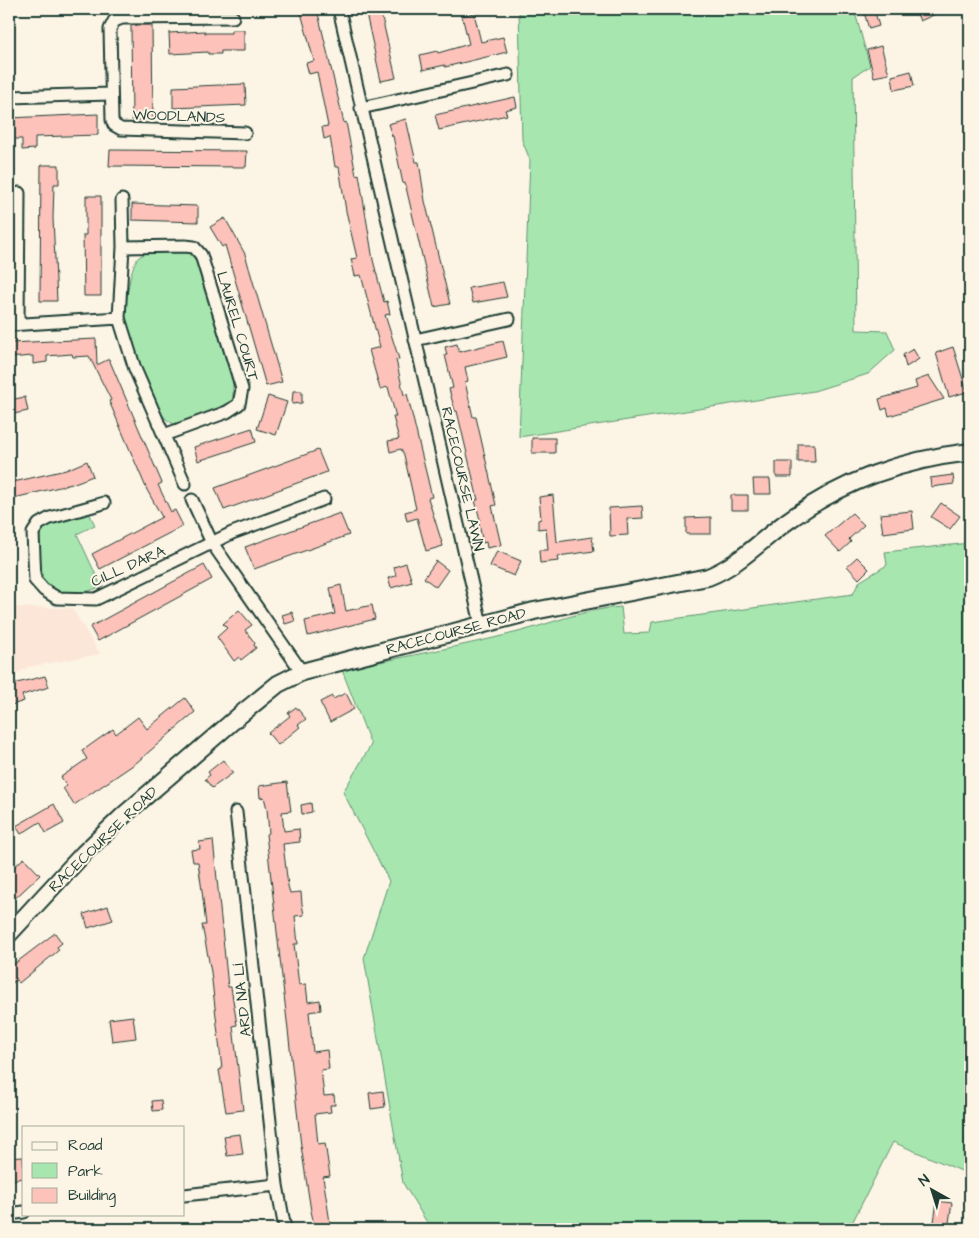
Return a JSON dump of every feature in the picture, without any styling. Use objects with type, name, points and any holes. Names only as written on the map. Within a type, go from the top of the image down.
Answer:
[{"type":"street","name":"RACECOURSE LAWN","points":[[339,9],[481,624]]},
{"type":"street","name":"WOODLANDS","points":[[233,17],[122,18],[114,21],[110,29],[112,120],[114,125],[121,129],[245,133]]},
{"type":"street","points":[[361,108],[508,75]]},
{"type":"street","points":[[9,97],[110,94]]},
{"type":"street","points":[[19,193],[13,325],[119,318]]},
{"type":"street","points":[[122,200],[123,247],[119,318],[135,370],[185,484]]},
{"type":"street","name":"LAUREL COURT","points":[[123,247],[185,246],[194,248],[201,255],[242,389],[239,404],[227,412],[164,435]]},
{"type":"street","points":[[415,340],[509,319]]},
{"type":"street","name":"RACECOURSE ROAD","points":[[9,934],[84,853],[126,814],[278,684],[302,672],[481,624],[580,600],[708,577],[721,572],[788,520],[842,486],[871,474],[916,461],[970,452]]},
{"type":"street","points":[[192,500],[212,544],[302,672]]},
{"type":"street","points":[[212,544],[232,533],[324,500]]},
{"type":"street","name":"CILL DARA","points":[[104,503],[50,518],[39,524],[33,533],[35,580],[44,590],[57,598],[96,598],[212,544]]},
{"type":"street","name":"ARD NA LÍ","points":[[236,812],[277,1185],[284,1229]]},
{"type":"street","points":[[185,1195],[277,1185]]},
{"type":"street","points":[[9,1214],[22,1212]]},
{"type":"shaded area","points":[[9,607],[72,608],[100,654],[28,667],[9,679]]},
{"type":"green space","points":[[519,9],[854,9],[870,66],[853,77],[856,330],[887,331],[895,350],[868,374],[814,391],[519,437],[530,160],[522,140]]},
{"type":"green space","points":[[177,250],[192,253],[199,267],[233,374],[233,402],[175,425],[165,418],[161,412],[143,375],[126,327],[126,321],[128,290],[135,262],[139,257],[147,253]]},
{"type":"green space","points":[[89,513],[95,525],[77,534],[101,586],[85,592],[58,591],[44,582],[39,571],[42,527],[53,521]]},
{"type":"green space","points":[[970,543],[970,960],[964,1172],[893,1142],[849,1229],[431,1229],[403,1183],[364,958],[389,881],[343,792],[371,745],[342,670],[496,637],[581,613],[607,608],[621,607],[624,634],[650,633],[652,622],[853,594],[859,582],[887,565],[885,552]]},
{"type":"building","points":[[300,9],[317,9],[344,123],[346,122],[356,175],[359,174],[373,260],[384,302],[387,301],[390,314],[385,315],[399,359],[396,360],[404,395],[407,394],[432,497],[428,498],[443,546],[426,551],[417,518],[407,521],[405,512],[416,509],[404,455],[401,449],[390,452],[388,441],[399,439],[393,417],[396,417],[388,387],[380,389],[369,350],[380,347],[361,275],[355,276],[351,259],[357,258],[346,211],[339,167],[335,167],[330,137],[324,139],[322,127],[328,126],[317,72],[309,74],[306,63],[314,61]]},
{"type":"building","points":[[365,9],[380,9],[396,78],[381,81]]},
{"type":"building","points":[[863,9],[874,9],[879,26],[869,29]]},
{"type":"building","points":[[915,9],[947,9],[920,21]]},
{"type":"building","points":[[474,13],[481,42],[503,37],[507,52],[445,67],[445,65],[423,70],[420,55],[437,51],[438,53],[469,44],[462,16]]},
{"type":"building","points":[[131,25],[152,25],[153,120],[132,120]]},
{"type":"building","points":[[231,30],[244,30],[244,51],[221,51],[221,54],[208,54],[208,52],[170,54],[169,33],[205,31],[205,33],[231,33]]},
{"type":"building","points":[[881,46],[889,74],[874,77],[867,50]]},
{"type":"building","points":[[911,71],[914,86],[894,90],[892,76]]},
{"type":"building","points":[[245,84],[246,105],[173,108],[173,87]]},
{"type":"building","points":[[515,97],[517,107],[505,110],[507,115],[439,130],[435,115]]},
{"type":"building","points":[[98,114],[98,135],[35,137],[35,149],[22,150],[22,139],[9,139],[9,118]]},
{"type":"building","points":[[406,119],[416,162],[419,162],[425,201],[450,304],[434,307],[405,183],[403,184],[393,136],[388,124]]},
{"type":"building","points":[[110,150],[247,151],[246,167],[109,166]]},
{"type":"building","points":[[41,165],[59,165],[59,184],[54,184],[53,218],[57,301],[40,301]]},
{"type":"building","points":[[86,196],[101,196],[101,296],[84,296],[83,235],[86,235]]},
{"type":"building","points":[[132,204],[198,206],[198,222],[132,220]]},
{"type":"building","points":[[225,218],[245,254],[282,382],[266,386],[225,245],[222,247],[210,227]]},
{"type":"building","points":[[503,282],[507,297],[473,303],[469,288]]},
{"type":"building","points":[[96,339],[97,365],[109,359],[162,483],[158,485],[171,512],[175,510],[183,526],[100,569],[92,554],[162,517],[147,490],[109,401],[111,400],[89,356],[73,357],[72,354],[47,356],[47,362],[33,364],[33,356],[9,358],[9,343]]},
{"type":"building","points":[[503,341],[507,357],[465,367],[468,381],[465,382],[473,417],[476,417],[496,505],[492,506],[501,545],[487,548],[486,542],[483,543],[475,500],[478,500],[457,411],[455,411],[449,389],[453,388],[445,355],[447,355],[445,347],[457,344],[459,352]]},
{"type":"building","points":[[953,347],[967,392],[949,397],[936,353]]},
{"type":"building","points":[[913,349],[919,359],[906,367],[903,355]]},
{"type":"building","points":[[929,376],[944,399],[889,416],[887,408],[882,410],[879,399],[917,388],[915,381]]},
{"type":"building","points":[[293,391],[302,391],[302,403],[292,404]]},
{"type":"building","points":[[268,396],[287,402],[276,435],[257,429]]},
{"type":"building","points":[[25,397],[28,411],[9,415],[9,400]]},
{"type":"building","points":[[252,428],[256,442],[198,461],[194,447]]},
{"type":"building","points":[[532,438],[555,438],[555,453],[532,453]]},
{"type":"building","points":[[798,444],[814,444],[815,462],[798,462]]},
{"type":"building","points":[[318,450],[327,472],[224,510],[215,488]]},
{"type":"building","points":[[87,461],[93,476],[72,484],[10,499],[9,483],[66,470]]},
{"type":"building","points":[[776,462],[792,462],[792,477],[776,477]]},
{"type":"building","points":[[953,475],[954,484],[931,487],[930,478]]},
{"type":"building","points":[[753,479],[770,479],[771,494],[754,494]]},
{"type":"building","points":[[553,495],[557,542],[592,537],[594,551],[558,556],[559,561],[540,563],[539,550],[548,550],[546,528],[538,529],[538,520],[541,519],[539,497]]},
{"type":"building","points":[[731,495],[748,495],[748,510],[731,510]]},
{"type":"building","points":[[941,503],[960,516],[950,529],[931,517]]},
{"type":"building","points":[[642,506],[643,518],[627,519],[628,535],[610,536],[609,508]]},
{"type":"building","points":[[912,511],[914,529],[883,533],[880,514]]},
{"type":"building","points":[[340,513],[349,535],[254,569],[245,547]]},
{"type":"building","points":[[852,513],[864,525],[849,539],[851,542],[840,552],[825,536]]},
{"type":"building","points":[[711,517],[711,534],[686,534],[686,518]]},
{"type":"building","points":[[497,551],[521,561],[514,576],[490,566]]},
{"type":"building","points":[[857,557],[869,569],[859,579],[847,566]]},
{"type":"building","points":[[436,561],[448,570],[436,587],[424,578]]},
{"type":"building","points":[[406,563],[412,582],[391,588],[388,578],[396,576],[394,567]]},
{"type":"building","points":[[204,565],[212,579],[98,641],[90,627]]},
{"type":"building","points":[[341,585],[346,611],[372,605],[375,619],[308,636],[305,621],[335,614],[330,588]]},
{"type":"building","points":[[239,610],[252,625],[245,630],[255,643],[256,648],[241,660],[239,657],[234,661],[217,637],[227,628],[223,624]]},
{"type":"building","points":[[292,612],[295,621],[285,624],[282,615]]},
{"type":"building","points":[[45,676],[49,687],[22,695],[24,701],[9,706],[9,685]]},
{"type":"building","points":[[346,693],[354,709],[330,722],[320,702],[332,696],[333,699]]},
{"type":"building","points":[[185,698],[195,712],[136,763],[74,805],[63,788],[67,786],[61,777],[87,759],[82,751],[113,729],[116,734],[138,717],[147,729]]},
{"type":"building","points":[[296,707],[306,719],[298,725],[300,727],[278,745],[268,733],[290,716],[288,713]]},
{"type":"building","points":[[223,760],[233,773],[212,788],[205,779],[210,775],[208,772]]},
{"type":"building","points":[[287,782],[291,811],[282,812],[284,831],[299,829],[300,842],[283,844],[290,893],[301,892],[304,915],[295,916],[298,944],[294,944],[299,985],[306,984],[308,1002],[320,1000],[321,1010],[309,1012],[313,1052],[327,1050],[329,1069],[321,1070],[324,1096],[334,1095],[335,1105],[330,1105],[331,1112],[315,1114],[318,1144],[325,1143],[330,1176],[323,1177],[331,1229],[315,1229],[311,1211],[301,1146],[266,834],[269,833],[267,809],[264,797],[260,798],[259,786]]},
{"type":"building","points":[[311,803],[312,812],[302,814],[301,805]]},
{"type":"building","points":[[54,804],[64,823],[46,833],[40,822],[21,834],[16,826]]},
{"type":"building","points":[[213,840],[228,987],[231,987],[237,1025],[233,1026],[243,1110],[226,1112],[219,1070],[222,1069],[211,972],[202,925],[206,925],[202,891],[198,862],[193,862],[191,850],[200,849],[199,842]]},
{"type":"building","points":[[24,858],[40,875],[9,904],[9,862],[14,867]]},
{"type":"building","points":[[108,906],[113,920],[88,928],[84,914]]},
{"type":"building","points":[[55,933],[62,943],[57,947],[59,950],[19,983],[16,980],[9,986],[9,968]]},
{"type":"building","points":[[133,1016],[136,1038],[112,1041],[109,1019]]},
{"type":"building","points":[[383,1091],[385,1107],[371,1109],[369,1093]]},
{"type":"building","points":[[161,1100],[162,1110],[153,1111],[152,1101]]},
{"type":"building","points":[[240,1134],[243,1154],[227,1156],[224,1136]]},
{"type":"building","points":[[22,1157],[22,1178],[9,1180],[9,1158]]},
{"type":"building","points":[[937,1201],[952,1203],[948,1229],[933,1229]]}]
